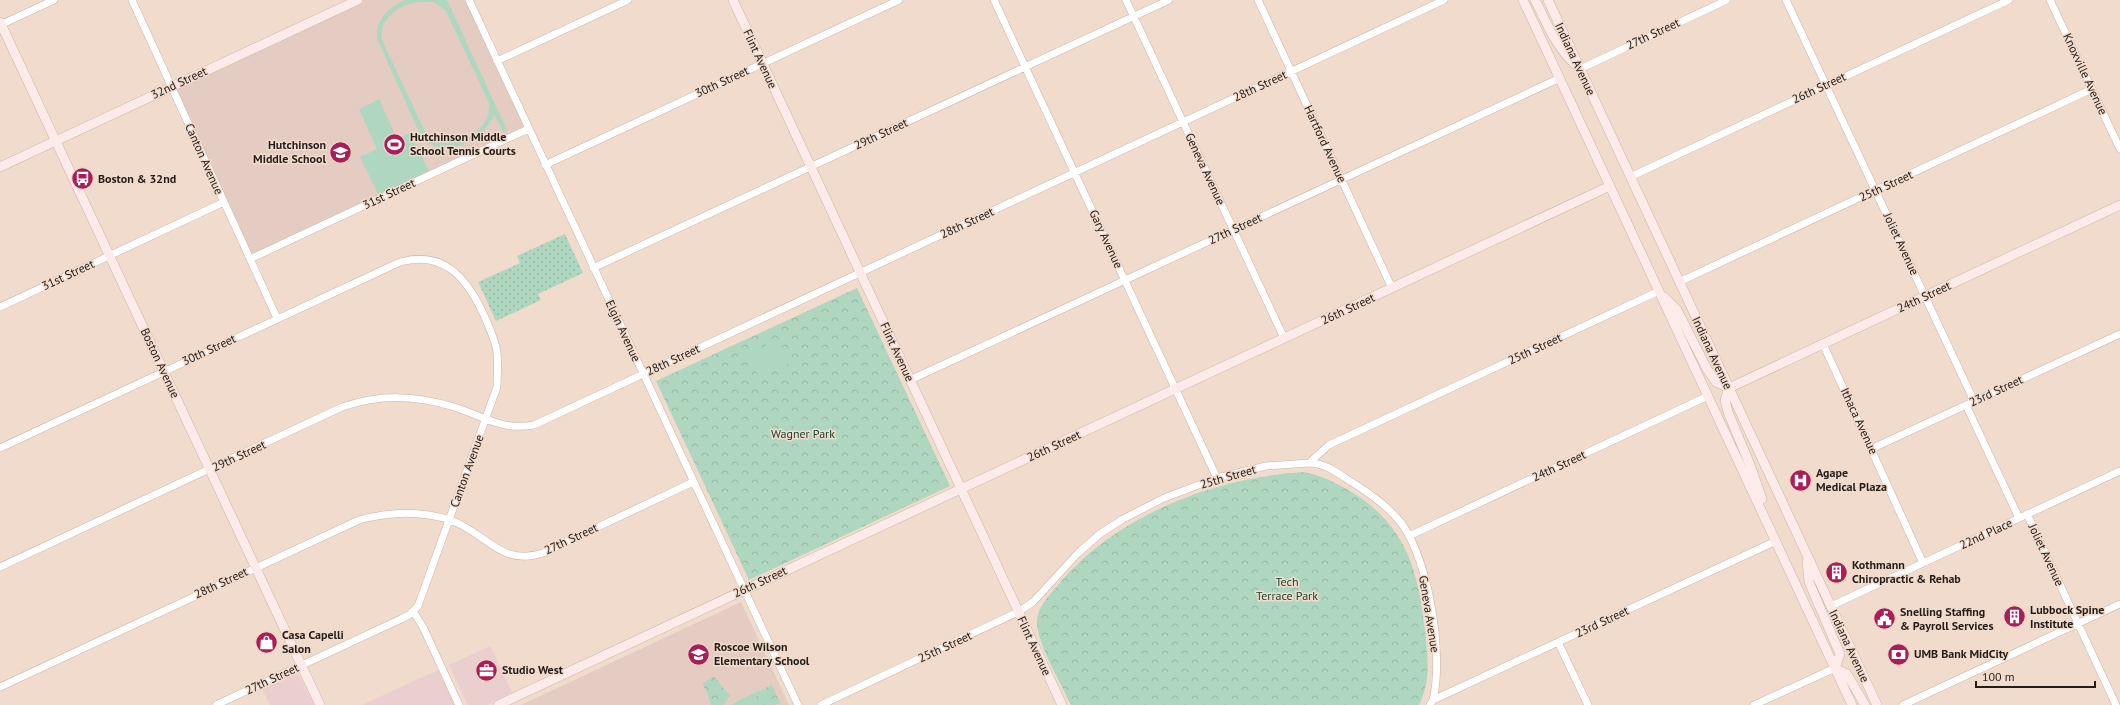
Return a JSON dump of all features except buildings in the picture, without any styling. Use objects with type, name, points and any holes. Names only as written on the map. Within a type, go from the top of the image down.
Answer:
[{"type":"street","points":[[0,24],[54,0]]},
{"type":"street","name":"Canton Avenue","points":[[132,0],[277,318]]},
{"type":"street","name":"32nd Street","points":[[0,167],[358,0]]},
{"type":"street","name":"Elgin Avenue","points":[[469,0],[743,590],[798,705]]},
{"type":"street","points":[[497,61],[628,0]]},
{"type":"street","name":"Flint Avenue","points":[[733,0],[1062,705]]},
{"type":"street","name":"30th Street","points":[[545,164],[899,0]]},
{"type":"street","name":"Gary Avenue","points":[[994,0],[1217,478]]},
{"type":"street","name":"Geneva Avenue","points":[[1126,0],[1284,338]]},
{"type":"street","name":"29th Street","points":[[594,268],[1169,0]]},
{"type":"street","name":"Hartford Avenue","points":[[1258,0],[1392,288]]},
{"type":"street","name":"28th Street","points":[[486,418],[495,423],[519,428],[534,425],[1444,0]]},
{"type":"street","name":"Indiana Avenue","points":[[1523,0],[1852,705]]},
{"type":"street","points":[[1535,0],[1555,40],[1569,59],[1580,68]]},
{"type":"street","name":"Indiana Avenue","points":[[1548,0],[1877,705]]},
{"type":"street","name":"27th Street","points":[[1580,68],[1727,0]]},
{"type":"street","name":"Joliet Avenue","points":[[1786,0],[1974,401]]},
{"type":"street","name":"26th Street","points":[[1630,177],[2008,0]]},
{"type":"street","name":"Knoxville Avenue","points":[[2050,0],[2120,149]]},
{"type":"street","name":"Boston Avenue","points":[[0,24],[320,705]]},
{"type":"street","name":"27th Street","points":[[910,380],[1560,78]]},
{"type":"street","name":"25th Street","points":[[1680,282],[2092,89]]},
{"type":"street","name":"31st Street","points":[[250,259],[528,129]]},
{"type":"street","name":"26th Street","points":[[498,705],[1610,186]]},
{"type":"street","name":"31st Street","points":[[0,307],[224,202]]},
{"type":"street","name":"24th Street","points":[[1729,388],[2120,205]]},
{"type":"street","name":"Canton Avenue","points":[[413,611],[420,601],[497,387],[498,362],[494,342],[487,323],[474,295],[465,281],[455,272],[436,262],[420,258]]},
{"type":"street","name":"30th Street","points":[[0,448],[382,269],[400,262],[420,258]]},
{"type":"street","points":[[1659,291],[1677,310],[1707,369],[1716,382],[1729,388],[1725,400],[1728,412],[1750,465],[1776,541]]},
{"type":"street","name":"25th Street","points":[[820,705],[1018,612],[1033,602],[1078,553],[1101,533],[1123,519],[1164,498],[1217,478],[1266,466],[1309,463],[1329,445],[1659,291]]},
{"type":"street","name":"23rd Street","points":[[1872,448],[2120,334]]},
{"type":"street","name":"Ithaca Avenue","points":[[1823,344],[1872,448],[1923,563]]},
{"type":"street","name":"29th Street","points":[[0,567],[342,407],[377,398],[395,396],[435,401],[486,418]]},
{"type":"street","name":"24th Street","points":[[1409,536],[1708,396]]},
{"type":"street","name":"Joliet Avenue","points":[[1966,405],[2019,518]]},
{"type":"street","name":"Geneva Avenue","points":[[1309,463],[1320,464],[1365,490],[1392,513],[1409,536],[1421,567],[1431,611],[1437,677],[1431,703]]},
{"type":"street","name":"22nd Place","points":[[1831,606],[2120,471]]},
{"type":"street","name":"27th Street","points":[[450,520],[509,554],[520,558],[531,557],[550,550],[694,482]]},
{"type":"street","name":"28th Street","points":[[0,687],[341,528],[373,516],[411,514],[450,520]]},
{"type":"street","name":"Joliet Avenue","points":[[2028,514],[2116,705]]},
{"type":"street","name":"23rd Street","points":[[1431,703],[1558,642],[1776,541]]},
{"type":"street","points":[[1754,705],[1835,668],[1840,654],[1809,582],[1807,555]]},
{"type":"street","points":[[1903,705],[2120,604]]},
{"type":"street","points":[[413,611],[423,627],[459,705]]},
{"type":"street","name":"27th Street","points":[[216,705],[401,619],[413,611]]},
{"type":"street","points":[[1558,642],[1588,705]]},
{"type":"street","points":[[1835,668],[1847,674],[1865,705]]},
{"type":"shaded area","name":"Hutchinson Middle School","points":[[358,0],[469,0],[528,129],[250,259],[172,87]]},
{"type":"shaded area","name":"Roscoe Wilson Elementary School","points":[[741,602],[789,705],[521,705]]},
{"type":"shaded area","points":[[490,646],[512,692],[486,705],[468,705],[449,665]]},
{"type":"shaded area","points":[[440,669],[457,705],[362,705]]},
{"type":"shaded area","points":[[297,674],[314,705],[270,705],[262,689]]},
{"type":"green space","points":[[405,0],[447,0],[507,130],[503,132],[494,114],[489,124],[482,132],[473,140],[462,145],[451,148],[440,147],[430,144],[421,136],[377,39],[378,26],[384,15]],"holes":[[[418,2],[434,2],[446,11],[489,103],[488,114],[484,123],[476,132],[467,138],[456,141],[445,142],[435,140],[426,134],[382,40],[383,26],[391,14],[404,6]]]},
{"type":"green space","name":"Hutchinson Middle School Tennis Courts","points":[[379,99],[397,139],[410,133],[431,175],[380,198],[360,157],[377,149],[359,109]]},
{"type":"green space","points":[[565,234],[583,273],[538,294],[541,300],[496,321],[478,282],[520,263],[517,256]]},
{"type":"green space","name":"Wagner Park","points":[[857,288],[950,486],[749,580],[656,381]]},
{"type":"green space","points":[[777,338],[789,363],[777,369],[765,343]]},
{"type":"green space","points":[[759,346],[771,371],[759,377],[747,351]]},
{"type":"green space","points":[[803,419],[812,438],[802,443],[799,438],[784,445],[780,436],[795,429],[793,423]]},
{"type":"green space","name":"Tech Terrace Park","points":[[1303,472],[1322,477],[1333,482],[1369,504],[1384,518],[1406,550],[1413,568],[1418,588],[1427,650],[1427,678],[1423,696],[1419,705],[1071,705],[1042,643],[1037,618],[1047,598],[1082,560],[1108,539],[1138,520],[1169,504],[1235,482]]},
{"type":"green space","points":[[714,676],[730,696],[724,705],[711,705],[707,692],[702,684]]},
{"type":"green space","points":[[772,685],[780,703],[775,705],[730,705]]},
{"type":"green space","points":[[755,693],[760,705],[738,705],[737,702]]},
{"type":"place","name":"Hutchinson Middle School Tennis Courts","points":[[395,144]]},
{"type":"place","name":"Hutchinson Middle School","points":[[341,152]]},
{"type":"place","name":"Boston & 32nd","points":[[82,179]]},
{"type":"place","name":"Agape Medical Plaza","points":[[1801,480]]},
{"type":"place","name":"Kothmann Chiropractic & Rehab","points":[[1837,572]]},
{"type":"place","name":"Lubbock Spine Institute","points":[[2015,617]]},
{"type":"place","name":"Snelling Staffing & Payroll Services","points":[[1884,619]]},
{"type":"place","name":"Casa Capelli Salon","points":[[266,642]]},
{"type":"place","name":"Roscoe Wilson Elementary School","points":[[698,654]]},
{"type":"place","name":"UMB Bank MidCity","points":[[1899,654]]},
{"type":"place","name":"Studio West","points":[[487,670]]}]
